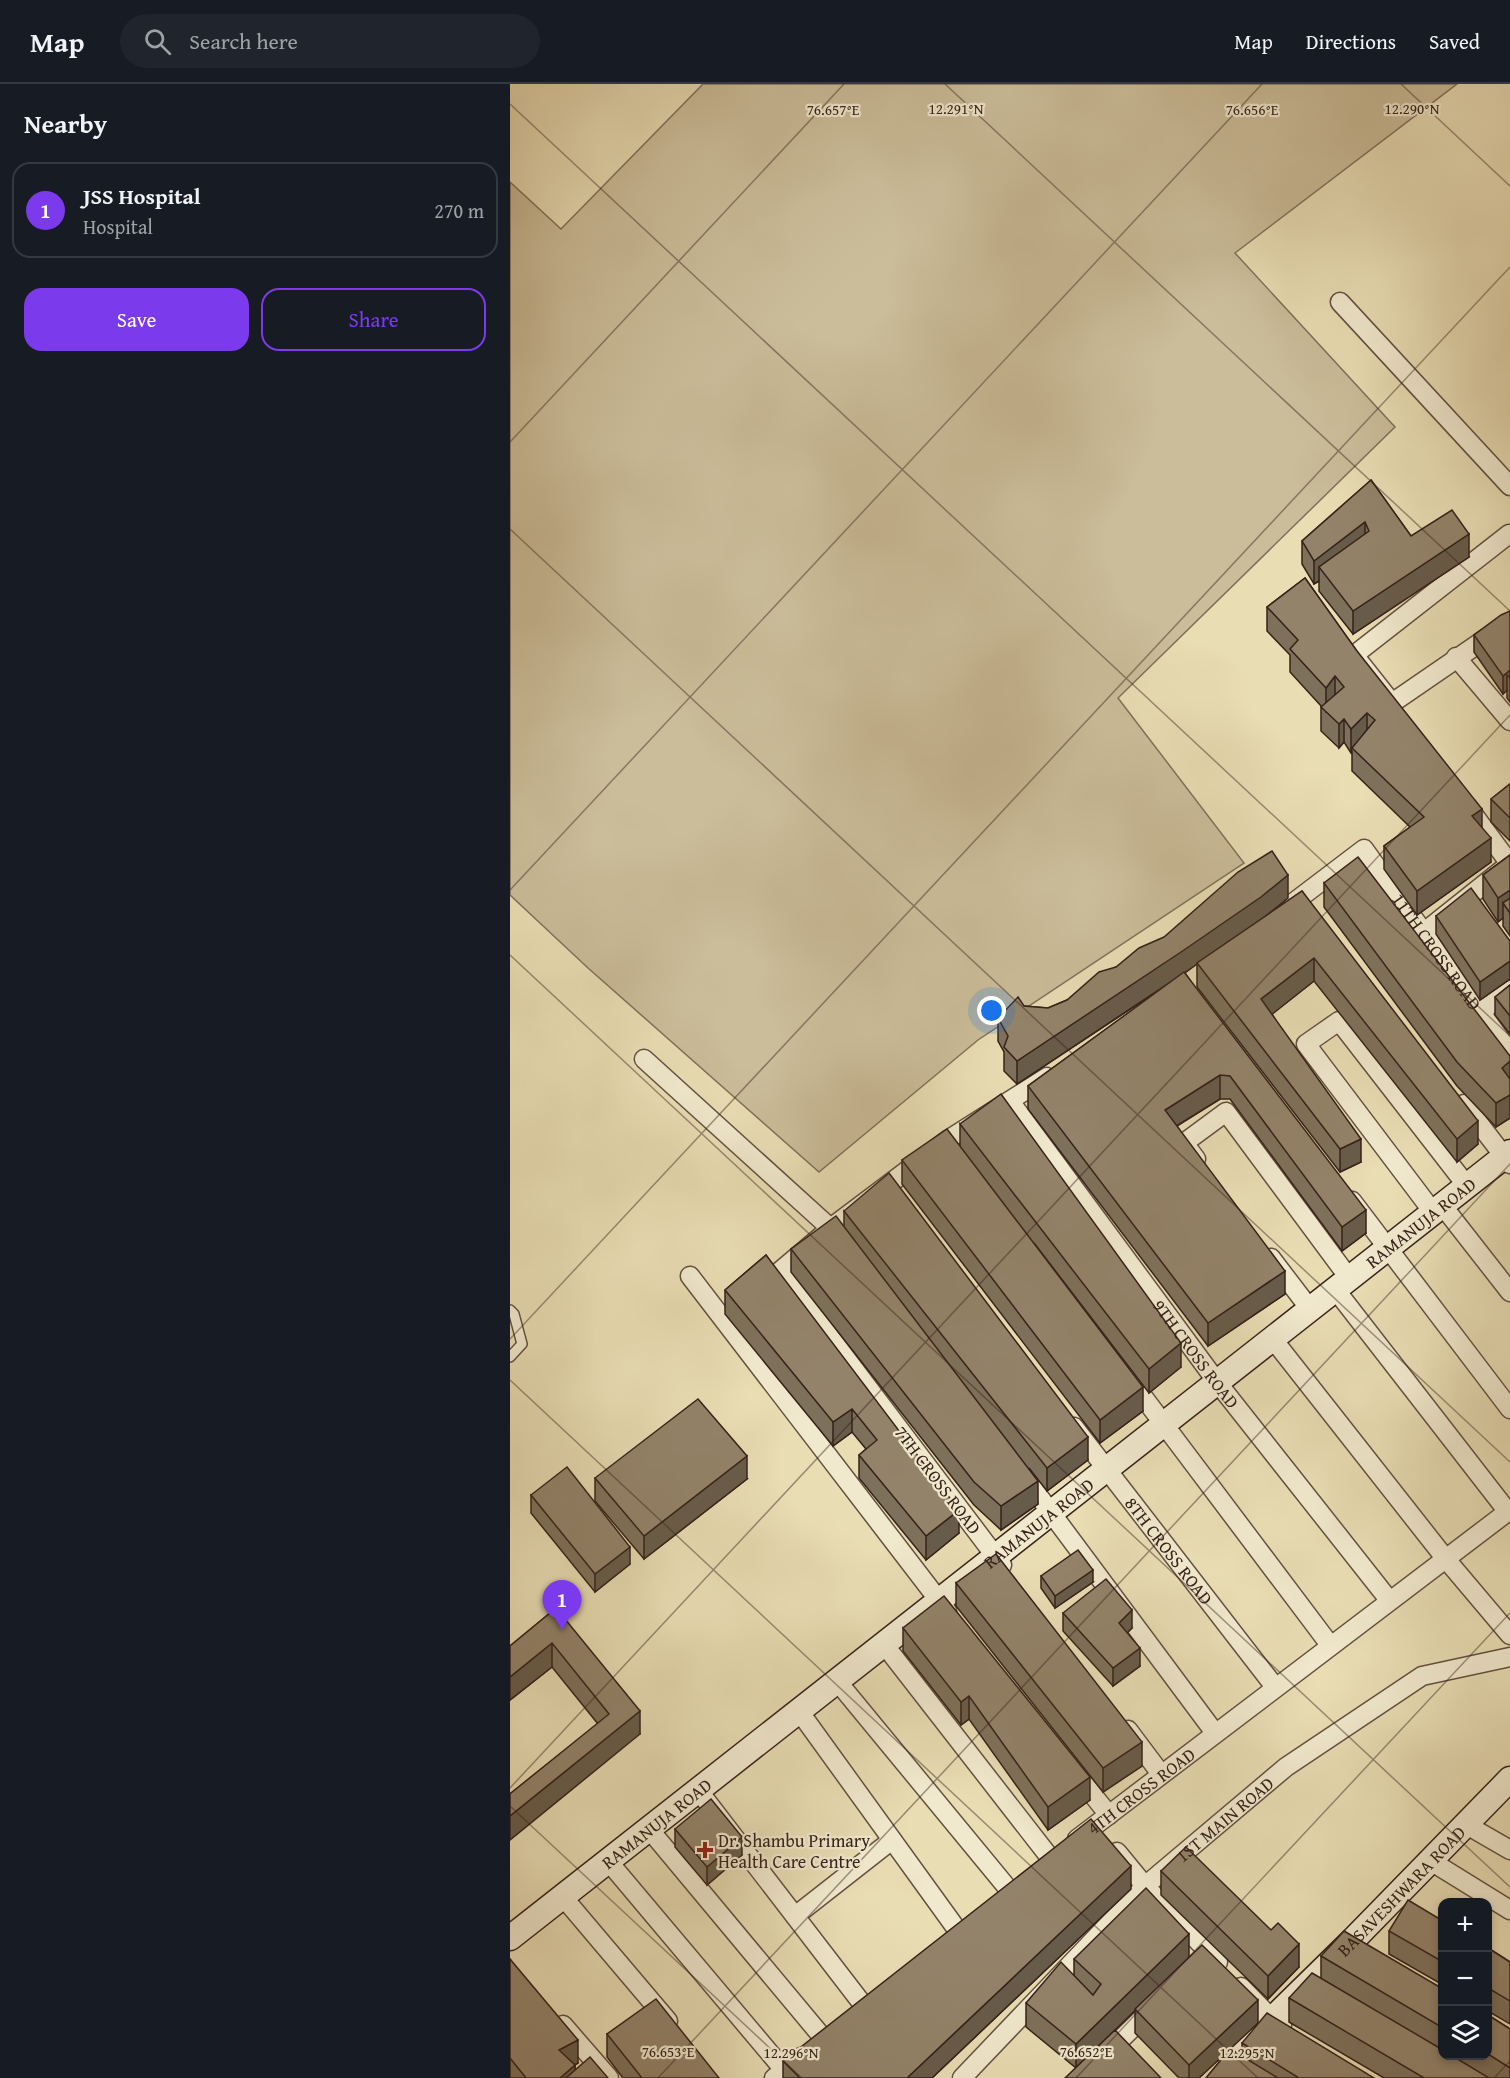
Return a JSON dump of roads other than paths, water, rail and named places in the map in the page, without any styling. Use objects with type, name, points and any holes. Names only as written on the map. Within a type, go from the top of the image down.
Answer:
[{"type":"street","points":[[1340,302],[1510,486]]},
{"type":"street","points":[[1358,660],[1358,652],[1509,534]]},
{"type":"street","points":[[1392,703],[1510,622]]},
{"type":"street","points":[[1344,642],[1406,722]]},
{"type":"street","points":[[1456,657],[1510,721]]},
{"type":"street","points":[[1423,933],[1510,863],[1454,788]]},
{"type":"street","name":"11TH CROSS ROAD","points":[[1304,895],[1364,849],[1479,1013],[1510,1053]]},
{"type":"street","points":[[1473,893],[1485,912]]},
{"type":"street","points":[[1268,922],[1304,895],[1318,914]]},
{"type":"street","points":[[1479,1013],[1510,990]]},
{"type":"street","points":[[1467,1185],[1339,1021],[1306,1044],[1438,1209],[1510,1292]]},
{"type":"street","points":[[644,1059],[832,1227],[846,1246]]},
{"type":"street","points":[[832,1227],[949,1138],[1059,1068]]},
{"type":"street","points":[[1454,1091],[1508,1158]]},
{"type":"street","name":"9TH CROSS ROAD","points":[[1010,1101],[1216,1382],[1389,1600]]},
{"type":"street","points":[[1205,1171],[1184,1143],[1226,1112],[1342,1284],[1509,1511]]},
{"type":"street","points":[[949,1138],[963,1158]]},
{"type":"street","name":"RAMANUJA ROAD","points":[[510,1938],[1467,1185],[1508,1158]]},
{"type":"street","points":[[890,1183],[904,1202]]},
{"type":"street","points":[[1345,1191],[1510,1409]]},
{"type":"street","name":"7TH CROSS ROAD","points":[[832,1227],[780,1271],[1010,1575]]},
{"type":"street","points":[[1261,1244],[1310,1309]]},
{"type":"street","points":[[690,1276],[961,1628]]},
{"type":"street","points":[[1272,1338],[1445,1558],[1510,1635]]},
{"type":"street","points":[[1120,1367],[1330,1645]]},
{"type":"street","name":"8TH CROSS ROAD","points":[[1062,1412],[1275,1687]]},
{"type":"street","points":[[1015,1464],[1215,1732]]},
{"type":"street","name":"4TH CROSS ROAD","points":[[992,1905],[1215,1732],[1509,1511]]},
{"type":"street","points":[[884,1643],[1051,1859]]},
{"type":"street","name":"1ST MAIN ROAD","points":[[962,2076],[1145,1886],[1286,1767],[1422,1676],[1510,1657]]},
{"type":"street","points":[[837,1681],[1010,1891]]},
{"type":"street","points":[[799,1711],[892,1840],[953,1935],[975,1918]]},
{"type":"street","points":[[1118,1717],[1161,1774]]},
{"type":"street","points":[[1064,1759],[1145,1886],[1204,1957],[1272,2019],[1302,2037]]},
{"type":"street","name":"BASAVESHWARA ROAD","points":[[1212,2078],[1238,2066],[1272,2019],[1321,1987],[1364,1945],[1399,1906],[1429,1860],[1508,1784]]},
{"type":"street","points":[[608,1861],[779,2074],[869,2002],[795,1916],[698,1790]]},
{"type":"street","points":[[1465,1824],[1510,1850]]},
{"type":"street","points":[[649,1829],[824,2038]]},
{"type":"street","points":[[795,1916],[892,1840]]},
{"type":"street","points":[[1429,1860],[1510,1910]]},
{"type":"street","points":[[563,1897],[678,2033]]},
{"type":"street","points":[[1081,2078],[1166,1995]]},
{"type":"street","points":[[548,2006],[609,2078]]},
{"type":"lane","points":[[510,1310],[514,1314],[522,1344],[510,1357]]},
{"type":"place","name":"JSS Hospital","points":[[562,1630]]},
{"type":"place","name":"Dr. Shambu Primary Health Care Centre","points":[[705,1850]]}]
